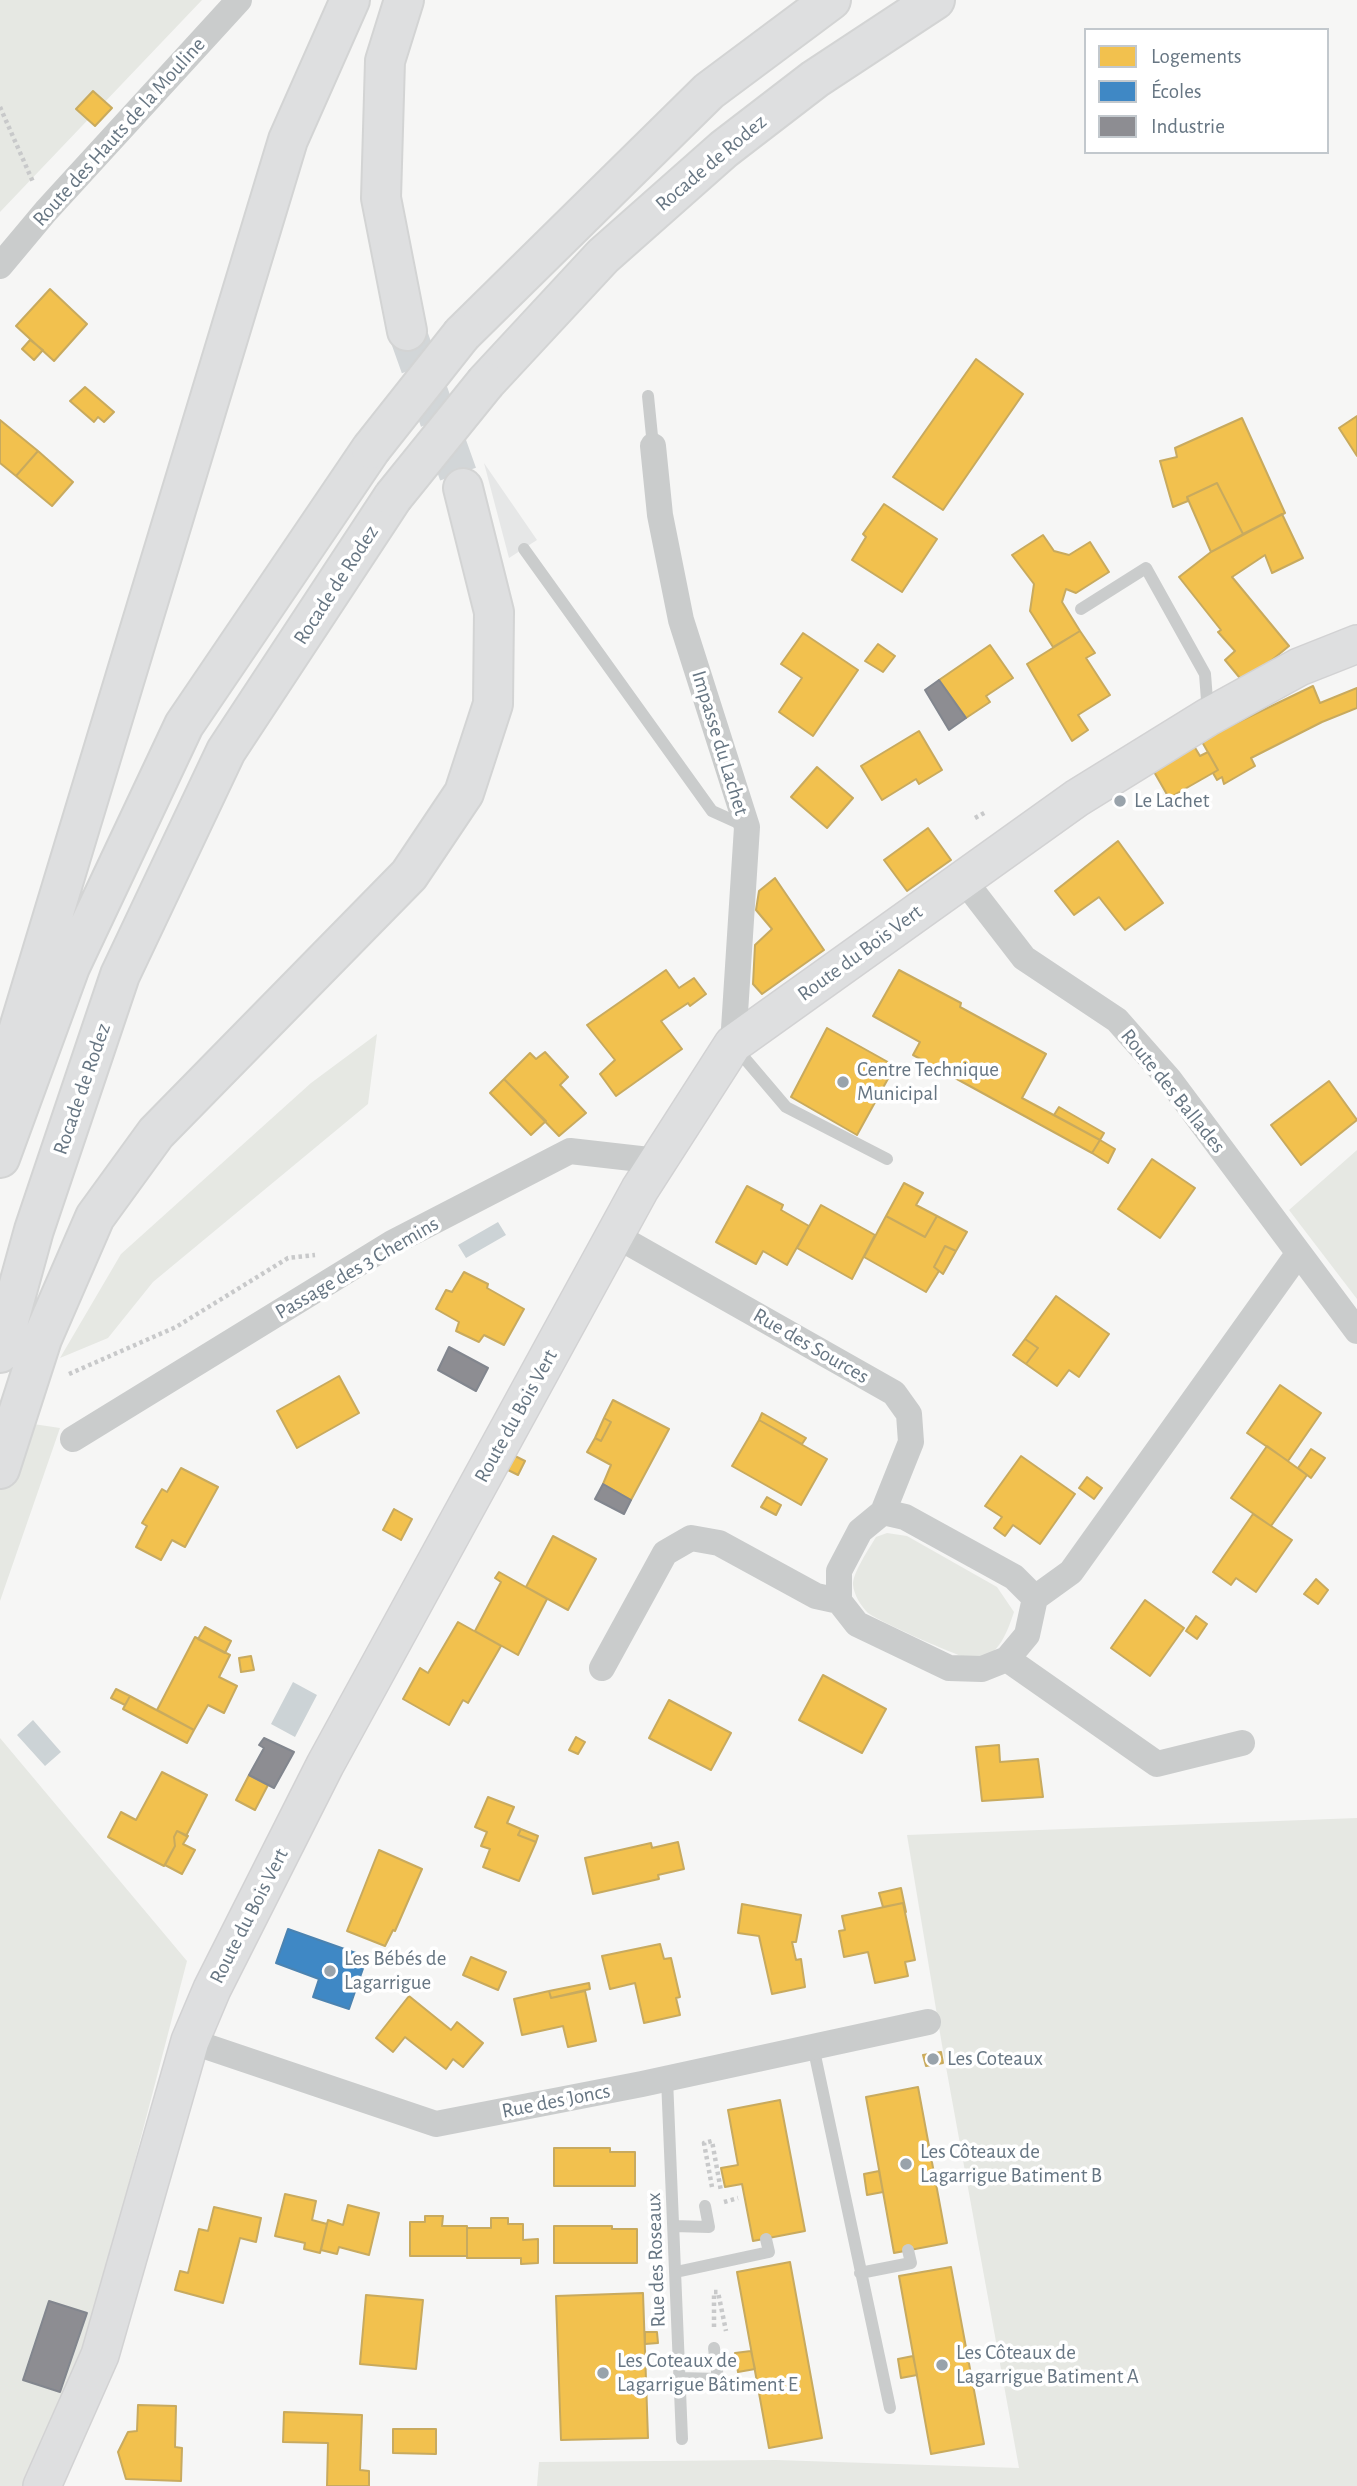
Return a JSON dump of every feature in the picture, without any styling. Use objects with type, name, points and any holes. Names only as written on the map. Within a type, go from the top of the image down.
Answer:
[{"type":"highway","points":[[0,1091],[288,140],[350,0]]},
{"type":"highway","points":[[404,0],[385,61],[381,198],[407,331]]},
{"type":"highway","points":[[0,1158],[70,967],[184,725],[371,449],[462,334],[709,91],[831,0]]},
{"type":"highway","name":"Rocade de Rodez","points":[[0,1353],[34,1230],[126,962],[226,751],[393,497],[486,382],[603,256],[724,149],[815,79],[935,0]]},
{"type":"highway","points":[[0,1469],[42,1339],[95,1217],[156,1133],[409,875],[464,793],[493,704],[494,612],[463,488]]},
{"type":"street","name":"Route des Hauts de la Mouline","points":[[0,266],[46,211],[239,0]]},
{"type":"street","name":"Impasse du Lachet","points":[[653,446],[660,515],[681,620],[747,827],[733,1044]]},
{"type":"street","name":"Route du Bois Vert","points":[[42,2486],[100,2355],[190,2041],[218,1977],[325,1765],[615,1235],[658,1161],[733,1044],[1077,798],[1208,717],[1299,667],[1357,644]]},
{"type":"street","name":"Route des Ballades","points":[[963,879],[1024,958],[1117,1020],[1169,1079],[1357,1331]]},
{"type":"street","name":"Passage des 3 Chemins","points":[[73,1439],[392,1244],[570,1151],[658,1161]]},
{"type":"street","name":"Rue des Sources","points":[[615,1235],[894,1393],[909,1414],[911,1442],[883,1512],[860,1531],[839,1571],[839,1601]]},
{"type":"street","points":[[602,1668],[665,1553],[691,1538],[719,1543],[816,1596],[839,1601],[858,1624],[949,1668],[982,1669],[1007,1659],[1027,1635],[1035,1598],[1070,1572],[1298,1254]]},
{"type":"street","points":[[883,1512],[905,1517],[1014,1577],[1035,1598]]},
{"type":"street","points":[[1007,1659],[1157,1764],[1242,1743]]},
{"type":"street","name":"Rue des Joncs","points":[[190,2041],[436,2124],[667,2079],[928,2022]]},
{"type":"lane","points":[[648,396],[653,446]]},
{"type":"lane","points":[[524,549],[712,811],[747,827]]},
{"type":"lane","points":[[1081,609],[1146,568],[1205,674],[1208,717]]},
{"type":"lane","points":[[733,1044],[786,1107],[887,1159]]},
{"type":"lane","points":[[813,2046],[890,2408]]},
{"type":"lane","name":"Rue des Roseaux","points":[[667,2079],[682,2439]]},
{"type":"lane","points":[[674,2226],[709,2227],[705,2206]]},
{"type":"lane","points":[[676,2272],[750,2263],[769,2252],[766,2239]]},
{"type":"lane","points":[[860,2273],[911,2262]]},
{"type":"lane","points":[[680,2378],[718,2379],[714,2348]]},
{"type":"path","points":[[0,107],[46,211]]},
{"type":"path","points":[[975,818],[986,813]]},
{"type":"path","points":[[69,1374],[176,1327],[288,1258],[327,1253]]},
{"type":"path","points":[[705,2206],[713,2193],[704,2143],[712,2141],[723,2202],[738,2198]]},
{"type":"shaded area","points":[[0,0],[202,0],[0,212]]},
{"type":"shaded area","points":[[484,463],[537,540],[509,558]]},
{"type":"shaded area","points":[[377,1034],[368,1104],[153,1282],[108,1338],[60,1358],[121,1254],[311,1083]]},
{"type":"shaded area","points":[[1357,1150],[1357,1299],[1289,1210]]},
{"type":"shaded area","points":[[498,1222],[506,1235],[466,1258],[458,1245]]},
{"type":"shaded area","points":[[0,1419],[60,1428],[0,1601]]},
{"type":"shaded area","points":[[887,1533],[907,1536],[997,1587],[1014,1612],[1001,1642],[991,1654],[976,1660],[969,1659],[904,1632],[865,1610],[855,1593],[853,1580],[876,1537]]},
{"type":"shaded area","points":[[293,1682],[317,1695],[295,1737],[271,1724]]},
{"type":"shaded area","points":[[33,1720],[61,1752],[45,1766],[17,1735]]},
{"type":"shaded area","points":[[0,1738],[187,1961],[50,2486],[0,2486]]},
{"type":"shaded area","points":[[1357,1818],[1357,2486],[537,2486],[539,2462],[776,2460],[1019,2468],[942,2045],[907,1835]]},
{"type":"building: Logements","points":[[93,91],[112,108],[95,126],[76,109]]},
{"type":"building: Logements","points":[[50,289],[87,324],[54,361],[16,326]]},
{"type":"building: Logements","points":[[30,340],[43,350],[34,360],[22,349]]},
{"type":"building: Logements","points":[[976,359],[1023,394],[943,510],[893,477]]},
{"type":"building: Logements","points":[[85,387],[114,412],[104,422],[98,417],[94,422],[70,401]]},
{"type":"building: Logements","points":[[1357,416],[1357,456],[1339,428]]},
{"type":"building: Logements","points":[[1242,418],[1285,513],[1243,534],[1217,483],[1173,507],[1160,461],[1177,457],[1175,448]]},
{"type":"building: Logements","points":[[0,420],[38,451],[16,476],[0,463]]},
{"type":"building: Logements","points":[[38,451],[73,482],[52,506],[16,476]]},
{"type":"building: Logements","points":[[1217,483],[1243,534],[1211,552],[1187,497]]},
{"type":"building: Logements","points":[[884,504],[937,539],[902,592],[852,560],[866,537],[863,534]]},
{"type":"building: Logements","points":[[1282,514],[1303,558],[1272,573],[1265,555],[1232,577],[1289,646],[1244,683],[1225,660],[1235,651],[1179,577],[1211,552]]},
{"type":"building: Logements","points":[[1043,535],[1054,551],[1069,555],[1090,542],[1109,572],[1076,593],[1066,589],[1062,602],[1080,631],[1053,647],[1030,611],[1034,584],[1012,555]]},
{"type":"building: Logements","points":[[1080,631],[1095,653],[1086,658],[1110,695],[1078,715],[1088,730],[1072,741],[1027,664]]},
{"type":"building: Logements","points":[[803,633],[858,670],[813,736],[779,712],[802,678],[781,664]]},
{"type":"building: Logements","points":[[878,644],[895,656],[883,672],[865,661]]},
{"type":"building: Logements","points":[[990,645],[1013,678],[986,696],[990,702],[966,718],[939,680]]},
{"type":"building: Logements","points":[[1313,686],[1320,703],[1357,688],[1357,708],[1322,722],[1251,758],[1255,766],[1224,784],[1222,777],[1217,780],[1213,773],[1218,770],[1201,740]]},
{"type":"building: Logements","points":[[919,731],[942,770],[919,784],[916,779],[882,800],[861,766]]},
{"type":"building: Logements","points":[[1194,746],[1200,756],[1208,752],[1218,770],[1169,798],[1153,770]]},
{"type":"building: Logements","points":[[817,767],[853,798],[827,828],[791,797]]},
{"type":"building: Logements","points":[[928,828],[951,860],[907,891],[884,860]]},
{"type":"building: Logements","points":[[1118,841],[1163,903],[1125,930],[1099,897],[1074,915],[1055,891]]},
{"type":"building: Logements","points":[[775,878],[824,950],[762,994],[753,984],[755,945],[772,929],[756,910],[759,891]]},
{"type":"building: Logements","points":[[666,970],[679,988],[694,978],[706,994],[661,1021],[682,1049],[616,1096],[600,1074],[615,1060],[587,1025]]},
{"type":"building: Logements","points":[[899,970],[961,1003],[960,1007],[1046,1054],[1022,1098],[1100,1140],[1092,1153],[913,1055],[920,1042],[873,1016]]},
{"type":"building: Logements","name":"Centre Technique Municipal","points":[[827,1028],[895,1066],[857,1135],[791,1097]]},
{"type":"building: Logements","points":[[545,1052],[568,1077],[560,1085],[586,1113],[559,1136],[504,1079],[530,1053],[536,1059]]},
{"type":"building: Logements","points":[[504,1079],[546,1121],[531,1135],[490,1093]]},
{"type":"building: Logements","points":[[1329,1081],[1357,1120],[1301,1165],[1271,1125]]},
{"type":"building: Logements","points":[[1059,1107],[1104,1133],[1100,1140],[1054,1115]]},
{"type":"building: Logements","points":[[1100,1140],[1115,1149],[1108,1163],[1092,1153]]},
{"type":"building: Logements","points":[[1152,1159],[1195,1188],[1160,1238],[1118,1209]]},
{"type":"building: Logements","points":[[904,1183],[923,1193],[916,1205],[937,1216],[925,1237],[886,1216]]},
{"type":"building: Logements","points":[[747,1186],[783,1205],[781,1210],[809,1226],[787,1265],[763,1251],[756,1264],[716,1242]]},
{"type":"building: Logements","points":[[821,1205],[875,1235],[852,1279],[797,1248]]},
{"type":"building: Logements","points":[[886,1216],[925,1237],[937,1216],[967,1232],[956,1251],[945,1246],[934,1267],[939,1271],[926,1292],[864,1257]]},
{"type":"building: Logements","points":[[945,1246],[956,1251],[943,1274],[934,1267]]},
{"type":"building: Logements","points":[[464,1272],[488,1284],[487,1288],[524,1309],[504,1345],[484,1335],[479,1342],[456,1331],[459,1322],[436,1309],[446,1290],[452,1292]]},
{"type":"building: Logements","points":[[1056,1296],[1109,1334],[1079,1377],[1069,1370],[1057,1386],[1026,1364],[1038,1348],[1025,1339]]},
{"type":"building: Logements","points":[[1025,1339],[1038,1348],[1026,1364],[1013,1355]]},
{"type":"building: Logements","points":[[339,1376],[359,1413],[297,1448],[277,1411]]},
{"type":"building: Logements","points":[[1280,1385],[1321,1413],[1288,1461],[1247,1433]]},
{"type":"building: Logements","points":[[613,1400],[669,1429],[631,1500],[603,1484],[611,1465],[587,1452],[595,1438],[601,1441],[611,1422],[604,1418]]},
{"type":"building: Logements","points":[[762,1413],[806,1438],[802,1444],[759,1420]]},
{"type":"building: Logements","points":[[604,1418],[611,1422],[601,1441],[595,1438]]},
{"type":"building: Logements","points":[[759,1420],[827,1459],[801,1505],[732,1466]]},
{"type":"building: Logements","points":[[1267,1446],[1307,1475],[1271,1526],[1231,1498]]},
{"type":"building: Logements","points":[[1311,1449],[1325,1458],[1311,1478],[1298,1468]]},
{"type":"building: Logements","points":[[513,1455],[525,1461],[518,1475],[506,1469]]},
{"type":"building: Logements","points":[[1021,1456],[1075,1494],[1040,1544],[1013,1525],[1005,1536],[994,1528],[1002,1517],[985,1506]]},
{"type":"building: Logements","points":[[181,1468],[218,1487],[185,1547],[172,1540],[161,1560],[136,1547],[147,1526],[142,1523],[162,1489],[167,1492]]},
{"type":"building: Logements","points":[[1087,1477],[1102,1488],[1094,1499],[1079,1488]]},
{"type":"building: Logements","points":[[767,1497],[781,1505],[776,1515],[761,1507]]},
{"type":"building: Logements","points":[[394,1509],[412,1519],[401,1540],[383,1530]]},
{"type":"building: Logements","points":[[1253,1514],[1292,1540],[1256,1592],[1236,1578],[1231,1585],[1213,1572]]},
{"type":"building: Logements","points":[[553,1536],[596,1559],[568,1610],[526,1587]]},
{"type":"building: Logements","points":[[499,1572],[547,1599],[518,1655],[475,1631],[501,1582],[495,1578]]},
{"type":"building: Logements","points":[[1316,1579],[1328,1590],[1318,1604],[1304,1594]]},
{"type":"building: Logements","points":[[1145,1600],[1184,1628],[1150,1676],[1111,1648]]},
{"type":"building: Logements","points":[[1196,1616],[1207,1624],[1197,1639],[1186,1631]]},
{"type":"building: Logements","points":[[458,1622],[501,1646],[468,1703],[463,1700],[449,1725],[403,1699],[420,1668],[428,1673]]},
{"type":"building: Logements","points":[[205,1627],[231,1641],[225,1653],[198,1639]]},
{"type":"building: Logements","points":[[195,1637],[230,1655],[219,1677],[237,1686],[224,1713],[208,1705],[194,1730],[157,1710]]},
{"type":"building: Logements","points":[[251,1656],[254,1670],[241,1672],[239,1658]]},
{"type":"building: Logements","points":[[823,1675],[886,1709],[862,1753],[799,1720]]},
{"type":"building: Logements","points":[[116,1689],[130,1696],[125,1705],[111,1698]]},
{"type":"building: Logements","points":[[130,1696],[194,1730],[187,1743],[123,1709]]},
{"type":"building: Logements","points":[[669,1700],[731,1733],[711,1770],[649,1738]]},
{"type":"building: Logements","points":[[576,1737],[585,1742],[578,1754],[569,1750]]},
{"type":"building: Logements","points":[[999,1745],[1000,1762],[1038,1759],[1043,1797],[982,1801],[976,1747]]},
{"type":"building: Logements","points":[[162,1772],[207,1795],[186,1836],[177,1831],[174,1837],[175,1846],[164,1866],[108,1837],[121,1812],[136,1820]]},
{"type":"building: Logements","points":[[249,1775],[268,1785],[255,1810],[236,1800]]},
{"type":"building: Logements","points":[[488,1797],[514,1807],[507,1823],[521,1829],[518,1835],[536,1842],[519,1881],[483,1867],[490,1849],[481,1846],[487,1832],[475,1827]]},
{"type":"building: Logements","points":[[521,1829],[538,1836],[536,1842],[518,1835]]},
{"type":"building: Logements","points":[[177,1831],[188,1836],[183,1844],[195,1850],[182,1874],[165,1865],[175,1846],[174,1837]]},
{"type":"building: Logements","points":[[678,1842],[684,1869],[658,1875],[659,1879],[593,1894],[585,1858],[651,1843],[652,1848]]},
{"type":"building: Logements","points":[[379,1850],[422,1869],[395,1931],[393,1930],[385,1946],[347,1931]]},
{"type":"building: Logements","points":[[901,1888],[906,1912],[903,1903],[883,1907],[879,1893]]},
{"type":"building: Logements","points":[[903,1903],[915,1960],[905,1962],[908,1976],[875,1983],[868,1952],[844,1957],[839,1931],[845,1930],[842,1916]]},
{"type":"building: Logements","points":[[742,1904],[801,1915],[796,1942],[792,1942],[796,1960],[801,1959],[805,1987],[772,1994],[759,1936],[738,1933]]},
{"type":"building: Logements","points":[[660,1944],[664,1959],[671,1958],[680,1997],[676,1998],[680,2015],[644,2023],[635,1983],[610,1989],[602,1956]]},
{"type":"building: Logements","points":[[471,1957],[506,1972],[498,1990],[463,1975]]},
{"type":"building: Logements","points":[[589,1983],[590,1989],[551,1998],[549,1991]]},
{"type":"building: Logements","points":[[549,1991],[551,1998],[585,1991],[596,2041],[568,2047],[563,2026],[522,2035],[514,1999]]},
{"type":"building: Logements","points":[[409,1996],[451,2030],[457,2022],[483,2043],[463,2067],[453,2059],[446,2069],[405,2037],[393,2052],[376,2038]]},
{"type":"building: Logements","name":"Les Coteaux","points":[[941,2052],[943,2063],[926,2066],[923,2055]]},
{"type":"building: Logements","name":"Les Côteaux de Lagarrigue Batiment B","points":[[918,2087],[947,2243],[894,2253],[866,2097]]},
{"type":"building: Logements","points":[[780,2100],[805,2231],[753,2241],[742,2184],[725,2187],[721,2168],[738,2165],[728,2110]]},
{"type":"building: Logements","points":[[554,2148],[610,2148],[610,2152],[635,2152],[635,2186],[554,2186]]},
{"type":"building: Logements","points":[[879,2171],[883,2192],[867,2195],[864,2174]]},
{"type":"building: Logements","points":[[285,2194],[316,2201],[312,2220],[327,2224],[320,2253],[304,2249],[305,2243],[275,2236]]},
{"type":"building: Logements","points":[[348,2205],[379,2213],[369,2255],[339,2247],[337,2254],[321,2250],[328,2220],[343,2225]]},
{"type":"building: Logements","points":[[214,2207],[261,2218],[256,2242],[240,2238],[223,2303],[175,2290],[180,2271],[188,2273],[199,2229],[208,2231]]},
{"type":"building: Logements","points":[[425,2216],[443,2216],[442,2226],[467,2226],[467,2256],[410,2256],[410,2222],[425,2222]]},
{"type":"building: Logements","points":[[491,2218],[508,2218],[508,2224],[523,2224],[523,2240],[538,2239],[538,2263],[521,2264],[521,2258],[467,2258],[467,2228],[491,2228]]},
{"type":"building: Logements","points":[[554,2226],[637,2229],[637,2263],[554,2263]]},
{"type":"building: Logements","points":[[790,2262],[822,2438],[769,2448],[737,2272]]},
{"type":"building: Logements","name":"Les Côteaux de Lagarrigue Batiment A","points":[[951,2267],[984,2444],[931,2454],[899,2276]]},
{"type":"building: Logements","name":"Les Coteaux de Lagarrigue Bâtiment E","points":[[643,2293],[648,2438],[561,2440],[556,2296]]},
{"type":"building: Logements","points":[[366,2295],[423,2300],[416,2369],[360,2364]]},
{"type":"building: Logements","points":[[645,2332],[657,2332],[658,2343],[645,2344]]},
{"type":"building: Logements","points":[[751,2351],[755,2369],[738,2372],[735,2353]]},
{"type":"building: Logements","points":[[913,2356],[917,2375],[901,2378],[898,2359]]},
{"type":"building: Logements","points":[[138,2405],[176,2406],[175,2447],[182,2448],[181,2481],[126,2479],[118,2452],[128,2432],[137,2431]]},
{"type":"building: Logements","points":[[284,2412],[362,2415],[360,2470],[369,2471],[369,2486],[327,2486],[328,2443],[283,2442]]},
{"type":"building: Logements","points":[[393,2429],[436,2429],[436,2454],[393,2453]]},
{"type":"building: Écoles","name":"Les Bébés de Lagarrigue","points":[[288,1929],[367,1957],[349,2009],[313,1997],[319,1979],[276,1963]]},
{"type":"building: Industrie","points":[[939,680],[966,718],[949,730],[925,690]]},
{"type":"building: Industrie","points":[[449,1347],[488,1368],[476,1391],[438,1370]]},
{"type":"building: Industrie","points":[[603,1484],[631,1500],[624,1514],[595,1499]]},
{"type":"building: Industrie","points":[[264,1738],[294,1752],[274,1788],[249,1775],[264,1748],[259,1745]]},
{"type":"building: Industrie","points":[[49,2301],[87,2313],[60,2392],[23,2380]]},
{"type":"tunnel","points":[[407,331],[463,488]]},
{"type":"place","name":"Le Lachet","points":[[1120,801]]},
{"type":"place","name":"Centre Technique Municipal","points":[[843,1082]]},
{"type":"place","name":"Les Bébés de Lagarrigue","points":[[330,1971]]},
{"type":"place","name":"Les Coteaux","points":[[933,2059]]},
{"type":"place","name":"Les Côteaux de Lagarrigue Batiment B","points":[[906,2164]]},
{"type":"place","name":"Les Côteaux de Lagarrigue Batiment A","points":[[942,2365]]},
{"type":"place","name":"Les Coteaux de Lagarrigue Bâtiment E","points":[[603,2373]]}]
